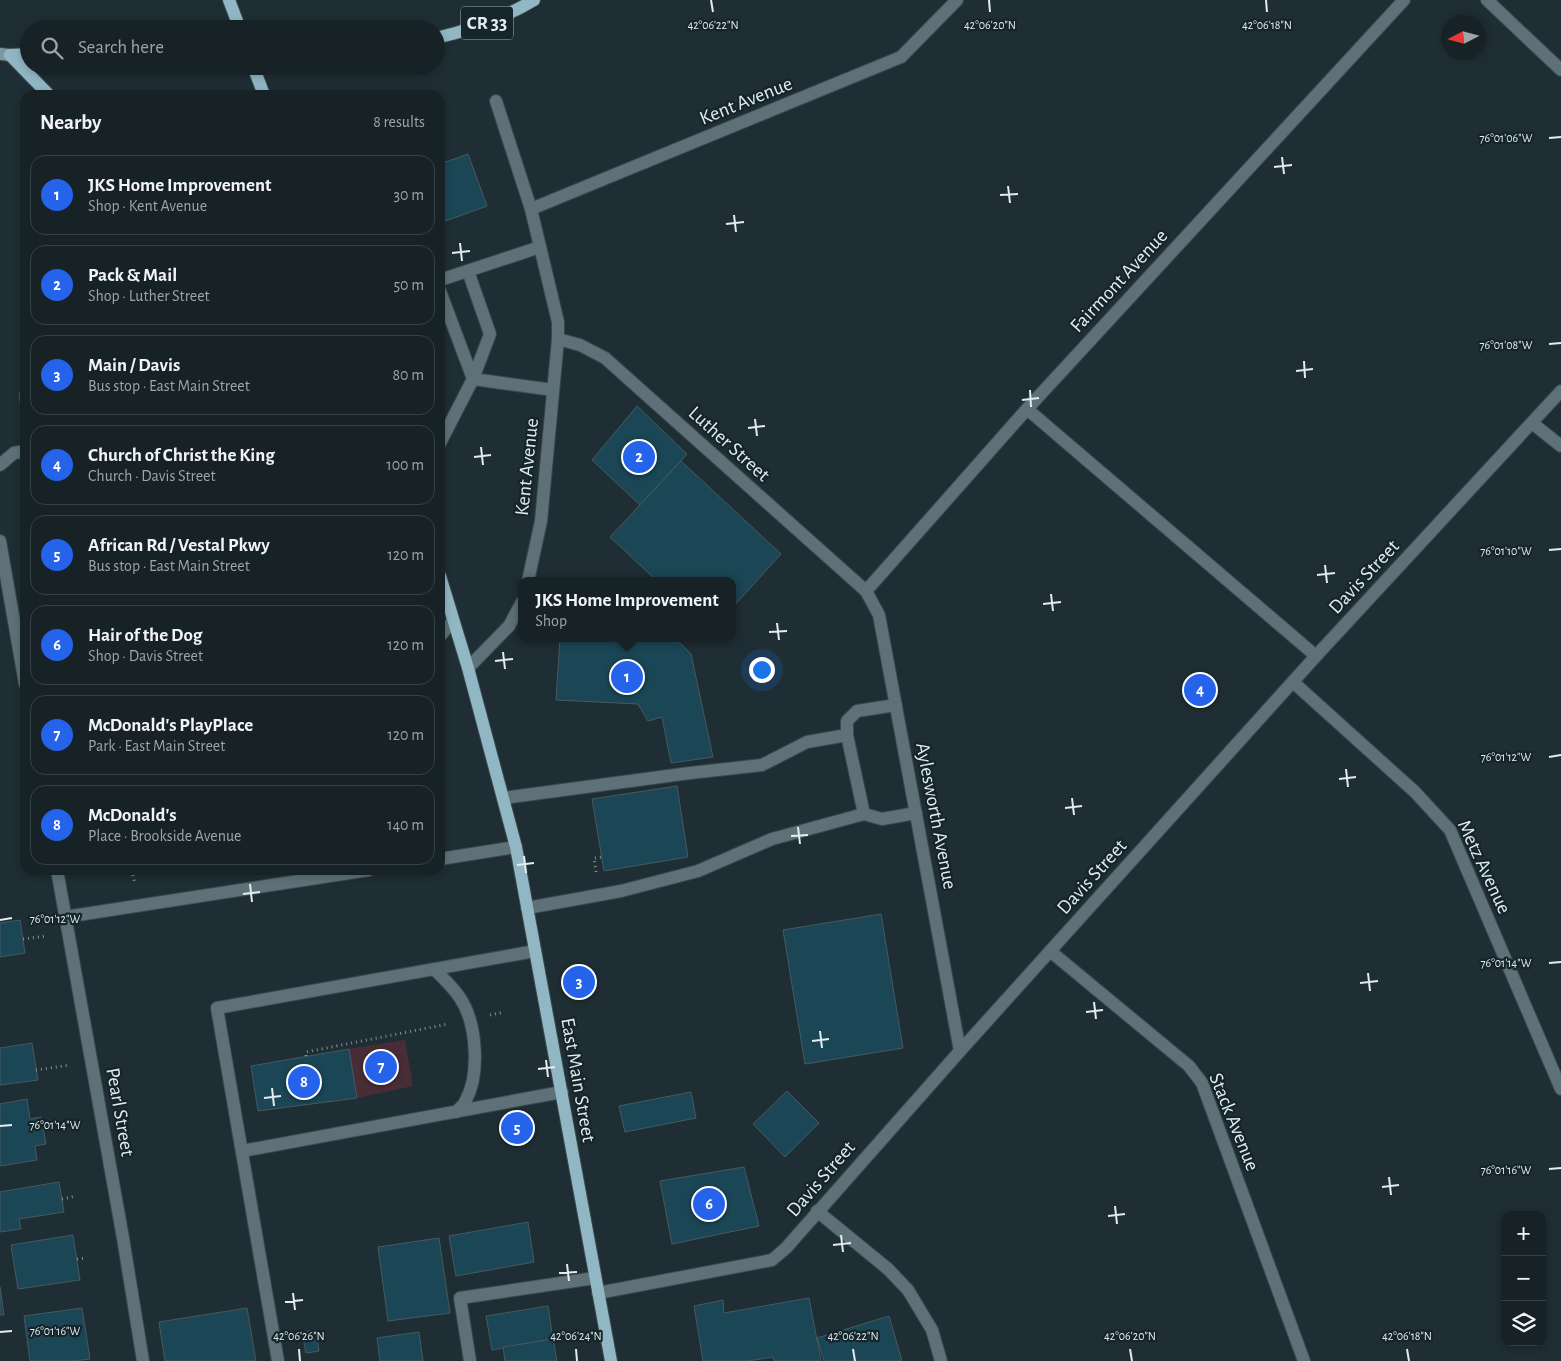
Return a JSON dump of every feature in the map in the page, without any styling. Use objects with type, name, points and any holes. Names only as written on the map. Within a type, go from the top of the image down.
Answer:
[{"type":"main road","points":[[229,0],[237,20]]},
{"type":"main road","name":"CR 33","points":[[445,36],[488,22],[519,9],[534,0]]},
{"type":"main road","points":[[5,54],[20,54]]},
{"type":"main road","points":[[5,54],[20,68]]},
{"type":"main road","points":[[28,75],[44,90]]},
{"type":"main road","points":[[256,75],[262,90]]},
{"type":"main road","name":"East Main Street","points":[[445,593],[468,668],[516,847],[611,1361]]},
{"type":"street","name":"Kent Avenue","points":[[531,209],[901,57],[957,0]]},
{"type":"street","name":"Fairmont Avenue","points":[[866,591],[1027,409],[1404,0]]},
{"type":"street","points":[[1487,0],[1561,70]]},
{"type":"street","name":"Kent Avenue","points":[[496,101],[531,209],[558,322],[541,521],[529,577]]},
{"type":"street","points":[[445,278],[540,247]]},
{"type":"street","points":[[445,432],[473,379],[490,334],[468,270]]},
{"type":"street","points":[[445,304],[473,379]]},
{"type":"street","name":"Luther Street","points":[[558,339],[580,345],[605,358],[866,591]]},
{"type":"street","points":[[473,379],[553,390]]},
{"type":"street","name":"Davis Street","points":[[598,1293],[772,1260],[786,1248],[960,1051],[1316,656],[1561,391]]},
{"type":"street","points":[[1027,409],[1316,656]]},
{"type":"street","points":[[1532,423],[1561,446]]},
{"type":"street","points":[[0,465],[14,453],[20,452]]},
{"type":"street","points":[[0,541],[20,655]]},
{"type":"street","name":"Aylesworth Avenue","points":[[866,591],[879,615],[960,1051]]},
{"type":"street","points":[[468,668],[510,626],[518,610]]},
{"type":"street","points":[[445,630],[453,621]]},
{"type":"street","name":"Metz Avenue","points":[[1293,682],[1415,792],[1450,830],[1561,1089]]},
{"type":"street","points":[[864,814],[847,736],[847,721],[857,711],[896,705]]},
{"type":"street","points":[[503,798],[762,765],[808,742],[847,736]]},
{"type":"street","points":[[527,908],[621,891],[698,871],[772,839],[864,814],[882,819],[916,813]]},
{"type":"street","points":[[445,858],[516,847]]},
{"type":"street","name":"Pearl Street","points":[[58,875],[123,1238],[143,1361]]},
{"type":"street","points":[[65,918],[337,875]]},
{"type":"street","points":[[278,1361],[217,1008],[535,951]]},
{"type":"street","name":"Stack Avenue","points":[[1050,951],[1189,1066],[1202,1083],[1304,1361]]},
{"type":"street","points":[[434,969],[461,998],[469,1015],[474,1038],[475,1059],[472,1084],[466,1102],[456,1112]]},
{"type":"street","points":[[242,1151],[562,1092]]},
{"type":"street","points":[[817,1211],[888,1269],[908,1290],[932,1330],[941,1361]]},
{"type":"street","points":[[470,1361],[460,1298],[596,1278]]},
{"type":"path","points":[[596,872],[594,858],[602,857]]},
{"type":"path","points":[[483,1016],[504,1012]]},
{"type":"path","points":[[306,1056],[306,1052],[428,1029],[450,1023]]},
{"type":"path","points":[[36,1070],[92,1062]]},
{"type":"path","points":[[62,1199],[76,1196]]},
{"type":"path","points":[[77,1259],[86,1258]]},
{"type":"shaded area","points":[[405,1040],[413,1086],[357,1098],[349,1049]]},
{"type":"building","points":[[468,154],[487,206],[445,221],[445,162]]},
{"type":"building","points":[[637,406],[687,454],[640,505],[592,460]]},
{"type":"building","points":[[681,461],[781,554],[736,604],[736,577],[653,577],[610,537]]},
{"type":"building","points":[[560,642],[679,642],[691,654],[713,757],[671,763],[662,717],[648,721],[638,704],[556,700]]},
{"type":"building","points":[[677,786],[688,857],[604,871],[592,799]]},
{"type":"building","points":[[881,914],[903,1048],[805,1064],[783,930]]},
{"type":"building","points":[[20,920],[25,953],[0,957],[0,923]]},
{"type":"building","points":[[32,1043],[38,1080],[0,1085],[0,1048]]},
{"type":"building","points":[[349,1049],[357,1098],[258,1111],[251,1066]]},
{"type":"building","points":[[787,1091],[819,1123],[785,1157],[753,1124]]},
{"type":"building","points":[[691,1092],[696,1118],[625,1132],[619,1106]]},
{"type":"building","points":[[27,1099],[30,1119],[41,1117],[46,1144],[35,1146],[37,1160],[0,1166],[0,1104]]},
{"type":"building","points":[[744,1167],[759,1226],[672,1244],[660,1181]]},
{"type":"building","points":[[59,1182],[64,1212],[19,1219],[21,1229],[0,1232],[0,1192]]},
{"type":"building","points":[[528,1222],[534,1262],[456,1276],[449,1236]]},
{"type":"building","points":[[73,1235],[80,1280],[18,1289],[11,1245]]},
{"type":"building","points":[[439,1238],[450,1313],[388,1321],[378,1247]]},
{"type":"building","points":[[0,1287],[4,1315],[0,1315]]},
{"type":"building","points":[[809,1298],[821,1361],[774,1361],[773,1357],[748,1361],[703,1361],[694,1306],[723,1300],[724,1313]]},
{"type":"building","points":[[548,1306],[553,1339],[492,1350],[486,1316]]},
{"type":"building","points":[[82,1308],[90,1359],[30,1361],[24,1316]]},
{"type":"building","points":[[247,1308],[256,1361],[165,1361],[159,1322]]},
{"type":"building","points":[[889,1316],[902,1361],[824,1361],[817,1338]]},
{"type":"building","points":[[316,1330],[319,1351],[306,1353],[302,1332]]},
{"type":"building","points":[[419,1332],[423,1361],[380,1361],[377,1338]]},
{"type":"building","points":[[553,1339],[557,1361],[505,1361],[503,1347]]},
{"type":"place","name":"Pack & Mail","points":[[639,457]]},
{"type":"place","name":"JKS Home Improvement","points":[[627,677]]},
{"type":"place","name":"Church of Christ the King","points":[[1200,690]]},
{"type":"place","name":"Main / Davis","points":[[579,982]]},
{"type":"place","name":"McDonald's PlayPlace","points":[[381,1067]]},
{"type":"place","name":"McDonald's","points":[[304,1082]]},
{"type":"place","name":"African Rd / Vestal Pkwy","points":[[517,1128]]},
{"type":"place","name":"Hair of the Dog","points":[[709,1204]]}]
